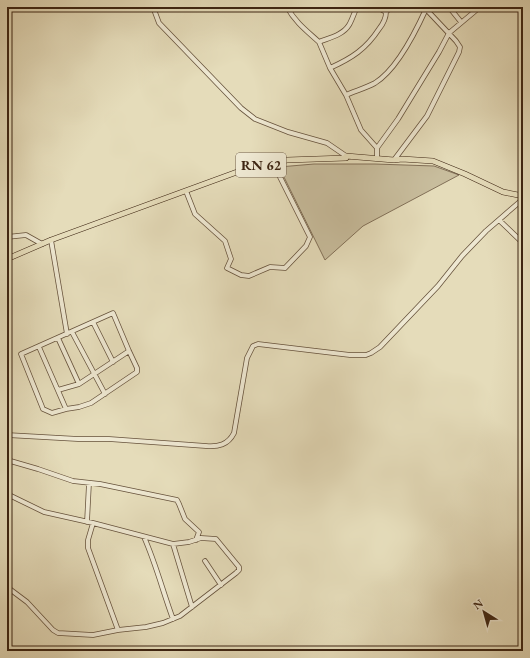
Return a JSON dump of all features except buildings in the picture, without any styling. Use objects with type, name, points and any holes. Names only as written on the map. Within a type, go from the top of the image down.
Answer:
[{"type":"main road","name":"RN 62","points":[[7,259],[50,240],[237,172],[287,160],[346,158],[346,156],[394,160],[402,158],[433,161],[503,192],[523,196]]},
{"type":"street","points":[[153,7],[159,23],[241,108],[255,119],[288,132],[327,143],[346,156]]},
{"type":"street","points":[[288,7],[299,25],[319,42],[330,68],[346,95],[361,130],[377,148]]},
{"type":"street","points":[[319,42],[332,38],[345,30],[350,24],[357,7]]},
{"type":"street","points":[[377,7],[386,12]]},
{"type":"street","points":[[330,68],[350,59],[366,47],[374,38],[386,18],[386,12],[391,7]]},
{"type":"street","points":[[449,7],[461,22]]},
{"type":"street","points":[[377,158],[377,148],[401,114],[449,33],[480,7]]},
{"type":"street","points":[[346,95],[374,84],[383,77],[413,34],[425,8],[460,47],[440,92],[427,116],[394,160]]},
{"type":"street","points":[[186,191],[196,214],[225,241],[231,259],[227,268],[241,275],[249,276],[270,267],[285,268],[306,246],[310,238],[273,163]]},
{"type":"street","points":[[7,435],[78,439],[109,439],[206,446],[223,444],[229,441],[234,433],[247,358],[253,346],[258,344],[350,355],[366,355],[371,353],[380,347],[438,286],[462,256],[523,199]]},
{"type":"street","points":[[499,220],[523,243]]},
{"type":"street","points":[[7,237],[26,234],[42,244]]},
{"type":"street","points":[[50,240],[66,334]]},
{"type":"street","points":[[113,313],[138,370],[137,372],[91,403],[52,413],[42,409],[21,354],[66,334],[113,313]]},
{"type":"street","points":[[93,322],[113,362]]},
{"type":"street","points":[[72,332],[105,394]]},
{"type":"street","points":[[58,338],[79,384]]},
{"type":"street","points":[[39,347],[66,409]]},
{"type":"street","points":[[58,390],[79,384],[129,351]]},
{"type":"street","points":[[7,460],[73,481],[100,484],[177,500],[185,519],[199,532],[196,540]]},
{"type":"street","points":[[87,522],[89,483]]},
{"type":"street","points":[[7,494],[44,512],[173,544],[206,538],[216,539],[239,570],[180,616],[172,620],[163,624],[93,635],[58,633],[53,630],[27,602],[7,587]]},
{"type":"street","points":[[93,523],[88,540],[88,548],[118,630]]},
{"type":"street","points":[[144,537],[152,556],[172,620]]},
{"type":"street","points":[[173,544],[192,607]]},
{"type":"street","points":[[205,561],[221,585]]},
{"type":"shaded area","points":[[314,164],[434,166],[459,175],[363,226],[325,260],[279,167]]}]
